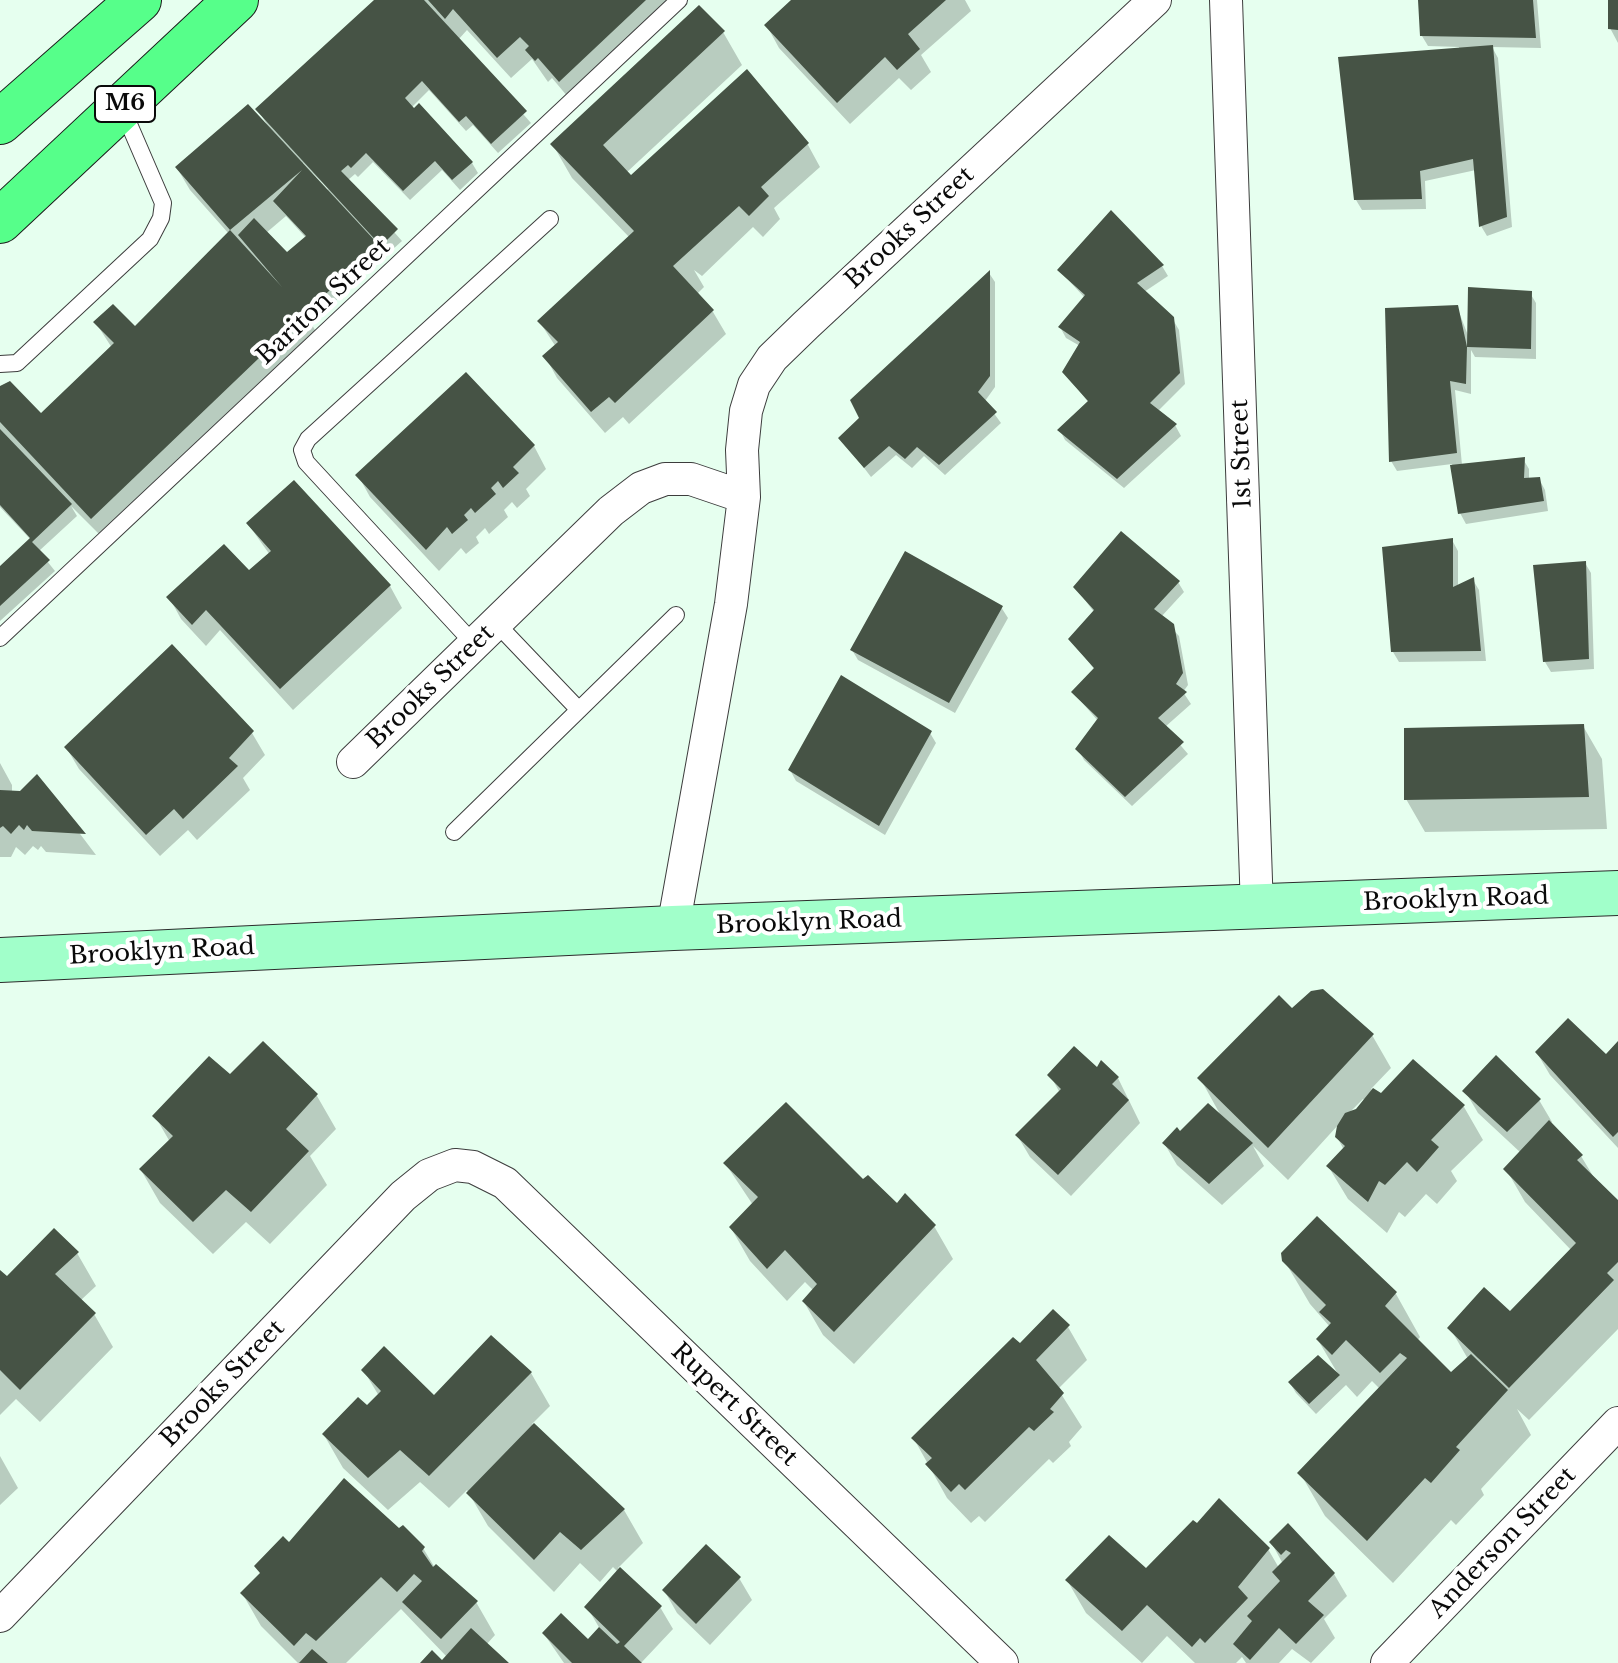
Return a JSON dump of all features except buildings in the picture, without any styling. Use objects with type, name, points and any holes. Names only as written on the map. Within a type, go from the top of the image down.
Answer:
[{"type":"main road","name":"M6","points":[[0,122],[139,0]]},
{"type":"main road","name":"M6","points":[[0,221],[236,0]]},
{"type":"main road","name":"Brooklyn Road","points":[[0,960],[673,928],[1257,909],[1618,893]]},
{"type":"street","name":"Brooks Street","points":[[673,928],[731,604],[744,497],[742,450],[746,411],[754,385],[772,358],[1155,0]]},
{"type":"street","name":"1st Street","points":[[1226,0],[1257,909]]},
{"type":"street","name":"Brooks Street","points":[[353,762],[611,511],[641,488],[665,479],[691,479],[744,497]]},
{"type":"street","name":"Brooks Street","points":[[0,1616],[403,1196],[429,1175],[455,1165]]},
{"type":"street","name":"Rupert Street","points":[[455,1165],[481,1170],[505,1183],[1002,1663]]},
{"type":"street","name":"Anderson Street","points":[[1387,1663],[1618,1423]]},
{"type":"lane","name":"Bariton Street","points":[[0,638],[679,0]]},
{"type":"lane","points":[[0,364],[17,363],[150,239],[161,218],[163,203],[121,107]]},
{"type":"lane","points":[[550,219],[308,439],[302,450],[306,462],[485,633],[579,710]]},
{"type":"lane","points":[[454,832],[676,615]]}]
